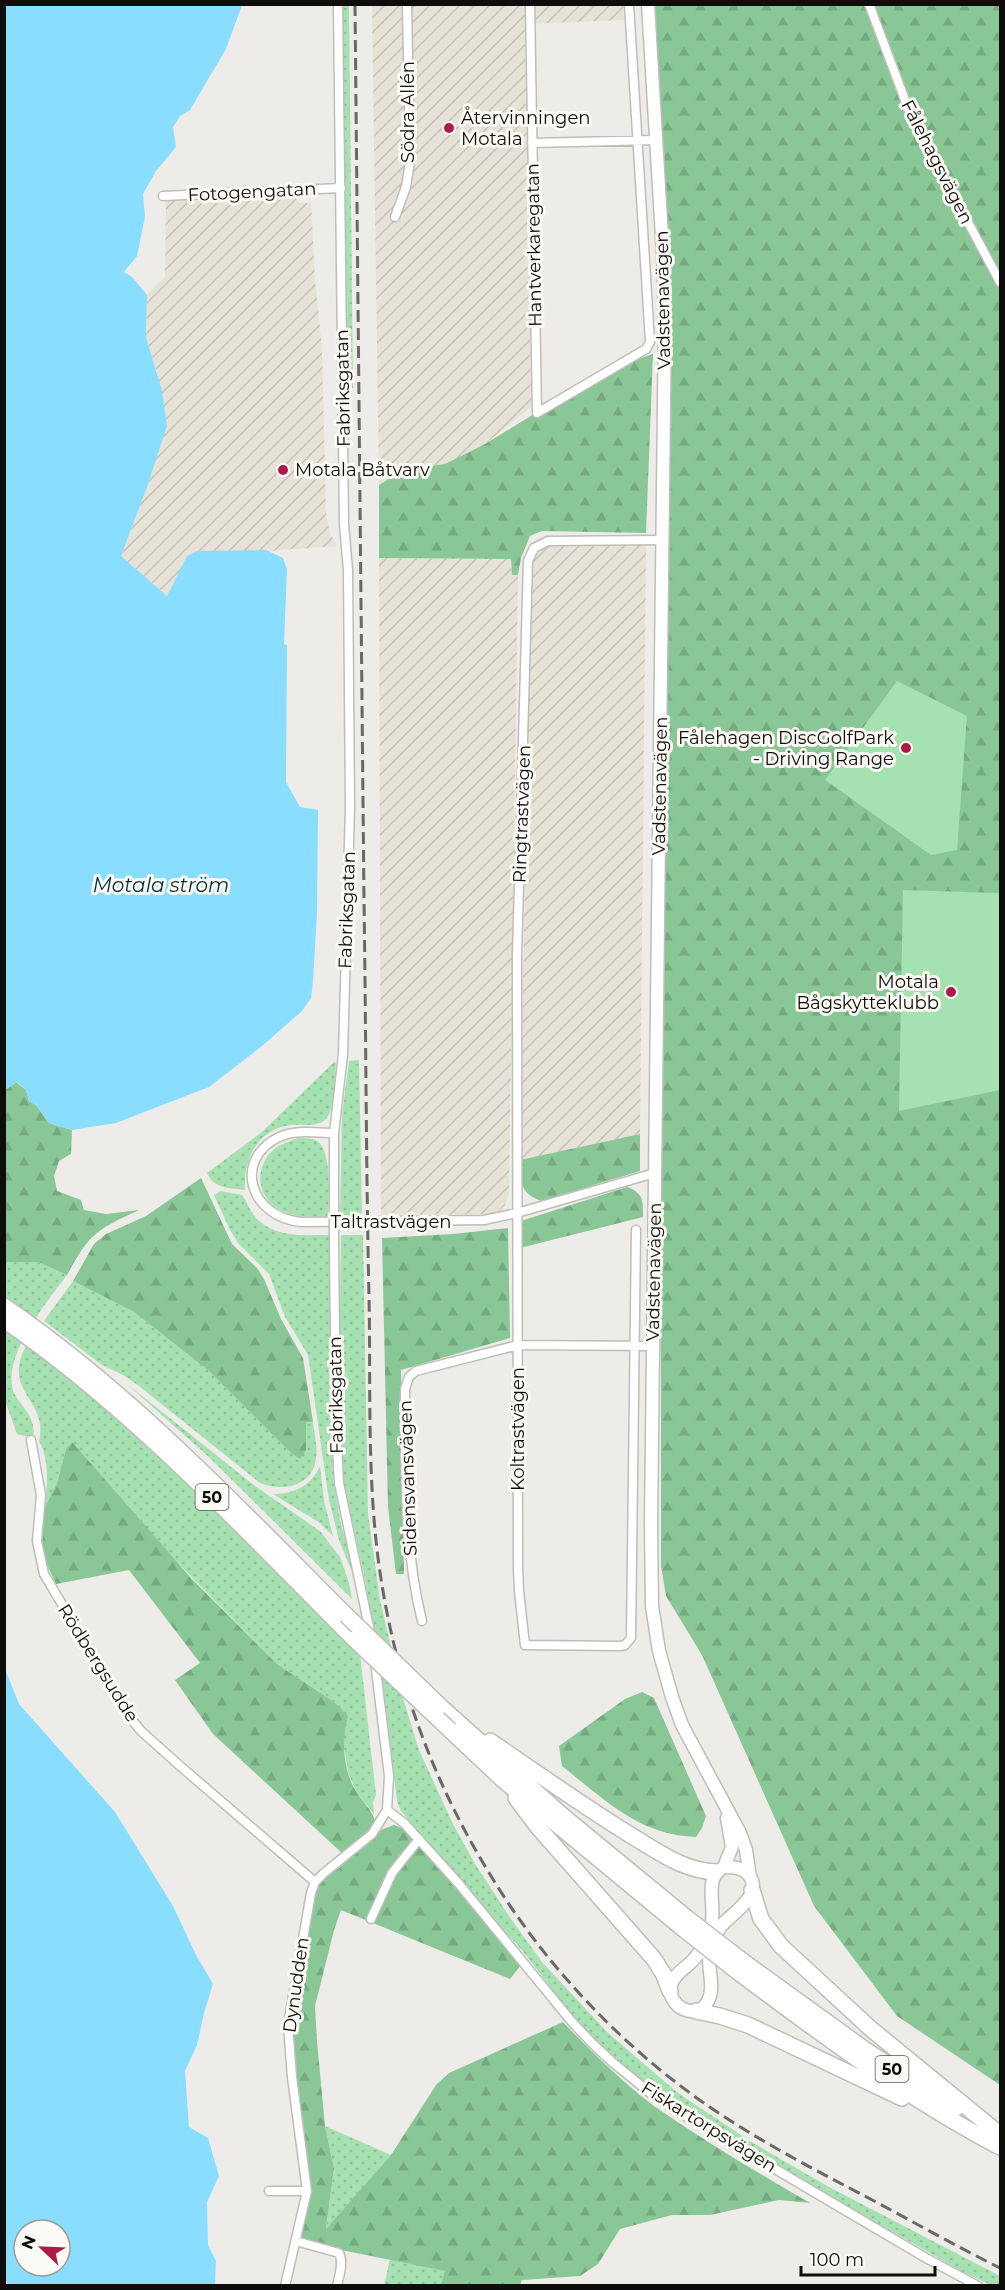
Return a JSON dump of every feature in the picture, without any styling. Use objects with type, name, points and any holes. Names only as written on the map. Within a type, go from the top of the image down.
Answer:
[{"type":"highway","name":"50","points":[[4,1306],[66,1359],[171,1440],[440,1706],[684,1923]]},
{"type":"highway","name":"50","points":[[4,1320],[66,1359],[164,1449],[354,1639],[504,1780],[860,2061],[967,2128],[999,2138]]},
{"type":"highway","name":"50","points":[[440,1706],[585,1807],[628,1834],[681,1864],[699,1870],[720,1869]]},
{"type":"highway","points":[[504,1780],[537,1826],[654,1959],[670,1991]]},
{"type":"highway","points":[[751,1884],[761,1919],[781,1946],[871,2029],[999,2138]]},
{"type":"highway","name":"50","points":[[741,1967],[999,2138]]},
{"type":"highway","points":[[696,2012],[720,2016],[748,2025],[967,2128]]},
{"type":"main road","name":"Vadstenavägen","points":[[648,4],[665,319],[652,1606],[663,1666],[682,1725],[740,1833],[746,1850],[751,1884]]},
{"type":"main road","name":"Vadstenavägen","points":[[670,1991],[675,1977],[700,1952],[708,1935],[713,1917],[712,1882],[732,1847],[726,1808]]},
{"type":"main road","points":[[670,1991],[681,2008],[696,2012],[703,2008],[710,1998],[709,1961],[714,1940],[720,1928],[745,1904],[751,1884],[740,1868],[720,1869]]},
{"type":"street","name":"Fabriksgatan","points":[[338,4],[350,808],[343,1054],[334,1133],[336,1424],[339,1482],[362,1585],[379,1685],[389,1776],[387,1810]]},
{"type":"street","name":"Södra Allén","points":[[395,218],[406,187],[410,161],[407,4]]},
{"type":"street","name":"Hantverkaregatan","points":[[530,4],[537,413]]},
{"type":"street","name":"Vadstenavägen","points":[[537,413],[646,348],[650,337],[629,4]]},
{"type":"street","name":"Fålehagsvägen","points":[[869,4],[914,124],[1000,282]]},
{"type":"street","points":[[532,143],[656,140]]},
{"type":"street","name":"Fotogengatan","points":[[163,196],[341,188]]},
{"type":"street","name":"Ringtrastvägen","points":[[517,1213],[517,956],[528,561],[534,548],[548,541],[663,540]]},
{"type":"street","name":"Taltrastvägen","points":[[334,1133],[290,1134],[274,1140],[260,1154],[253,1174],[253,1186],[259,1201],[271,1213],[280,1218],[302,1222],[466,1221],[517,1213],[655,1173]]},
{"type":"street","name":"Koltrastvägen","points":[[517,1213],[519,1591],[525,1645],[625,1645]]},
{"type":"street","name":"Vadstenavägen","points":[[625,1645],[631,1638],[632,1630],[636,1230]]},
{"type":"street","name":"Sidensvansvägen","points":[[422,1621],[411,1573],[409,1551],[406,1497],[406,1382],[416,1371],[518,1345],[653,1346]]},
{"type":"street","name":"Rödbergsudde","points":[[31,1440],[41,1494],[38,1541],[44,1574],[128,1714],[141,1731],[315,1882]]},
{"type":"street","points":[[315,1882],[372,1834],[387,1810]]},
{"type":"street","name":"Fiskartorpsvägen","points":[[387,1810],[419,1839],[495,1926],[572,2022],[611,2061],[655,2097],[926,2258],[978,2286]]},
{"type":"street","points":[[371,1919],[392,1874],[419,1839]]},
{"type":"street","name":"Dynudden","points":[[285,2286],[307,2191],[292,2077],[288,2025],[309,1904],[315,1882]]},
{"type":"street","points":[[269,2191],[307,2191]]},
{"type":"street","points":[[296,2241],[339,2253],[341,2264],[337,2286]]},
{"type":"shaded area","points":[[372,5],[623,5],[624,20],[525,24],[531,407],[485,444],[445,464],[403,470],[379,485]]},
{"type":"shaded area","points":[[293,193],[299,203],[311,203],[322,349],[326,514],[330,534],[338,546],[187,557],[167,596],[121,556],[146,490],[157,373],[146,337],[147,295],[165,277],[166,200]]},
{"type":"shaded area","points":[[548,545],[646,545],[640,1134],[520,1160],[530,580],[534,559],[540,549]]},
{"type":"shaded area","points":[[379,558],[511,559],[512,574],[518,575],[509,1195],[505,1205],[499,1211],[489,1214],[381,1215]]},
{"type":"green space","points":[[342,5],[349,5],[353,388],[347,388]]},
{"type":"green space","points":[[655,5],[1000,5],[1000,2085],[897,2016],[814,1906],[702,1655],[666,1596],[661,1566],[661,1173],[671,312]]},
{"type":"green space","points":[[653,354],[646,533],[542,531],[530,536],[521,558],[518,575],[512,575],[511,559],[379,558],[379,485],[403,470],[445,464],[485,444],[542,409],[635,360]]},
{"type":"green space","name":"Fålehagen DiscGolfPark - Driving Range","points":[[897,681],[967,716],[957,850],[931,855],[825,780]]},
{"type":"green space","name":"Motala Bågskytteklubb","points":[[903,890],[1000,893],[1000,1090],[899,1111]]},
{"type":"green space","points":[[359,1060],[362,1216],[340,1216],[342,1115],[349,1061]]},
{"type":"green space","points":[[334,1062],[336,1063],[334,1092],[327,1118],[315,1124],[279,1128],[261,1139],[250,1157],[245,1190],[223,1187],[210,1178],[207,1173],[262,1132]]},
{"type":"green space","points":[[16,1082],[26,1090],[29,1101],[36,1105],[49,1123],[72,1130],[71,1154],[59,1161],[54,1176],[57,1191],[81,1200],[84,1210],[106,1214],[139,1210],[103,1228],[96,1234],[82,1250],[67,1275],[38,1262],[5,1262],[5,1090]]},
{"type":"green space","points":[[640,1134],[640,1171],[541,1201],[525,1190],[521,1180],[520,1160]]},
{"type":"green space","points":[[298,1138],[317,1141],[322,1146],[329,1176],[328,1217],[299,1216],[282,1211],[273,1206],[262,1190],[261,1172],[269,1154],[279,1146]]},
{"type":"green space","points":[[201,1178],[232,1244],[257,1268],[264,1279],[281,1319],[303,1358],[313,1422],[306,1422],[306,1450],[300,1459],[290,1452],[209,1371],[134,1312],[73,1281],[94,1244],[106,1234],[146,1216]]},
{"type":"green space","points":[[627,1187],[640,1195],[643,1217],[520,1248],[521,1221]]},
{"type":"green space","points":[[221,1191],[242,1195],[257,1219],[273,1230],[291,1234],[329,1235],[333,1478],[340,1519],[357,1584],[339,1540],[329,1500],[308,1355],[285,1317],[269,1274],[238,1243],[229,1228],[214,1195]]},
{"type":"green space","points":[[508,1228],[510,1338],[401,1370],[404,1574],[396,1574],[388,1507],[382,1238]]},
{"type":"green space","points":[[341,1235],[363,1235],[368,1514],[380,1600],[403,1698],[419,1750],[453,1824],[475,1864],[542,1962],[608,2033],[678,2093],[753,2143],[829,2187],[1000,2276],[1000,2285],[991,2285],[963,2272],[689,2115],[643,2081],[586,2031],[523,1952],[401,1811],[397,1801],[383,1685],[366,1584],[344,1483],[339,1381]]},
{"type":"green space","points":[[5,1262],[38,1262],[67,1275],[28,1331],[19,1347],[14,1364],[11,1379],[14,1393],[31,1419],[33,1438],[17,1434],[5,1400]]},
{"type":"green space","points":[[73,1281],[134,1312],[209,1371],[290,1452],[306,1450],[306,1421],[313,1422],[316,1459],[309,1476],[295,1485],[286,1487],[260,1483],[139,1386],[102,1365],[44,1321]]},
{"type":"green space","points":[[27,1344],[59,1368],[170,1463],[360,1654],[376,1795],[373,1802],[374,1814],[356,1792],[348,1772],[343,1741],[344,1728],[334,1702],[277,1664],[66,1449],[57,1483],[45,1507],[47,1473],[45,1457],[39,1441],[38,1415],[22,1385],[19,1374],[20,1360]]},
{"type":"green space","points":[[127,1384],[255,1486],[320,1531],[340,1557],[352,1599],[210,1458]]},
{"type":"green space","points":[[72,1442],[191,1578],[277,1664],[334,1702],[348,1716],[344,1735],[346,1765],[352,1785],[373,1815],[376,1824],[343,1854],[213,1734],[175,1680],[200,1663],[129,1570],[56,1584],[39,1548],[45,1507],[57,1483],[66,1449]]},
{"type":"green space","points":[[320,1466],[324,1501],[333,1536],[320,1523],[273,1494],[301,1488],[312,1479]]},
{"type":"green space","points":[[642,1692],[654,1698],[706,1816],[696,1837],[676,1835],[640,1823],[608,1803],[562,1766],[559,1746],[625,1699]]},
{"type":"green space","points":[[394,1825],[405,1829],[521,1965],[510,1979],[341,1910],[315,2006],[325,2126],[334,2168],[326,2229],[391,2155],[436,2085],[449,2073],[563,2022],[607,2066],[654,2106],[711,2144],[810,2203],[779,2200],[710,2215],[672,2215],[620,2229],[598,2264],[580,2276],[522,2280],[520,2285],[441,2285],[445,2271],[297,2241],[308,2191],[290,2021],[314,1881],[338,1869],[383,1829]]},
{"type":"green space","points":[[325,2126],[391,2155],[326,2230],[334,2168]]},
{"type":"green space","points":[[390,2259],[446,2271],[442,2285],[384,2286]]},
{"type":"water","name":"Motala ström","points":[[5,4],[242,5],[226,49],[190,110],[180,116],[173,127],[176,147],[156,171],[143,194],[145,217],[137,256],[124,272],[132,277],[147,295],[146,337],[162,391],[167,426],[121,556],[167,596],[187,556],[197,551],[266,550],[283,558],[287,569],[284,644],[287,645],[286,782],[300,807],[318,810],[317,913],[313,981],[311,998],[302,1011],[209,1087],[116,1123],[72,1130],[49,1123],[36,1105],[29,1101],[26,1090],[17,1082],[5,1090]]},
{"type":"water","points":[[5,1669],[19,1704],[115,1812],[173,1906],[196,1955],[213,1984],[197,2045],[185,2071],[189,2127],[208,2138],[219,2176],[207,2202],[208,2245],[216,2261],[215,2285],[5,2285]]},
{"type":"railway","points":[[355,4],[370,1444],[378,1554],[390,1629],[399,1666],[423,1739],[472,1843],[513,1911],[564,1977],[592,2007],[653,2064],[720,2114],[797,2160],[1000,2268]]},
{"type":"place","name":"Återvinningen Motala","points":[[449,128]]},
{"type":"place","name":"Motala Båtvarv","points":[[283,470]]},
{"type":"place","name":"Fålehagen DiscGolfPark - Driving Range","points":[[906,748]]},
{"type":"place","name":"Motala Bågskytteklubb","points":[[951,992]]}]
